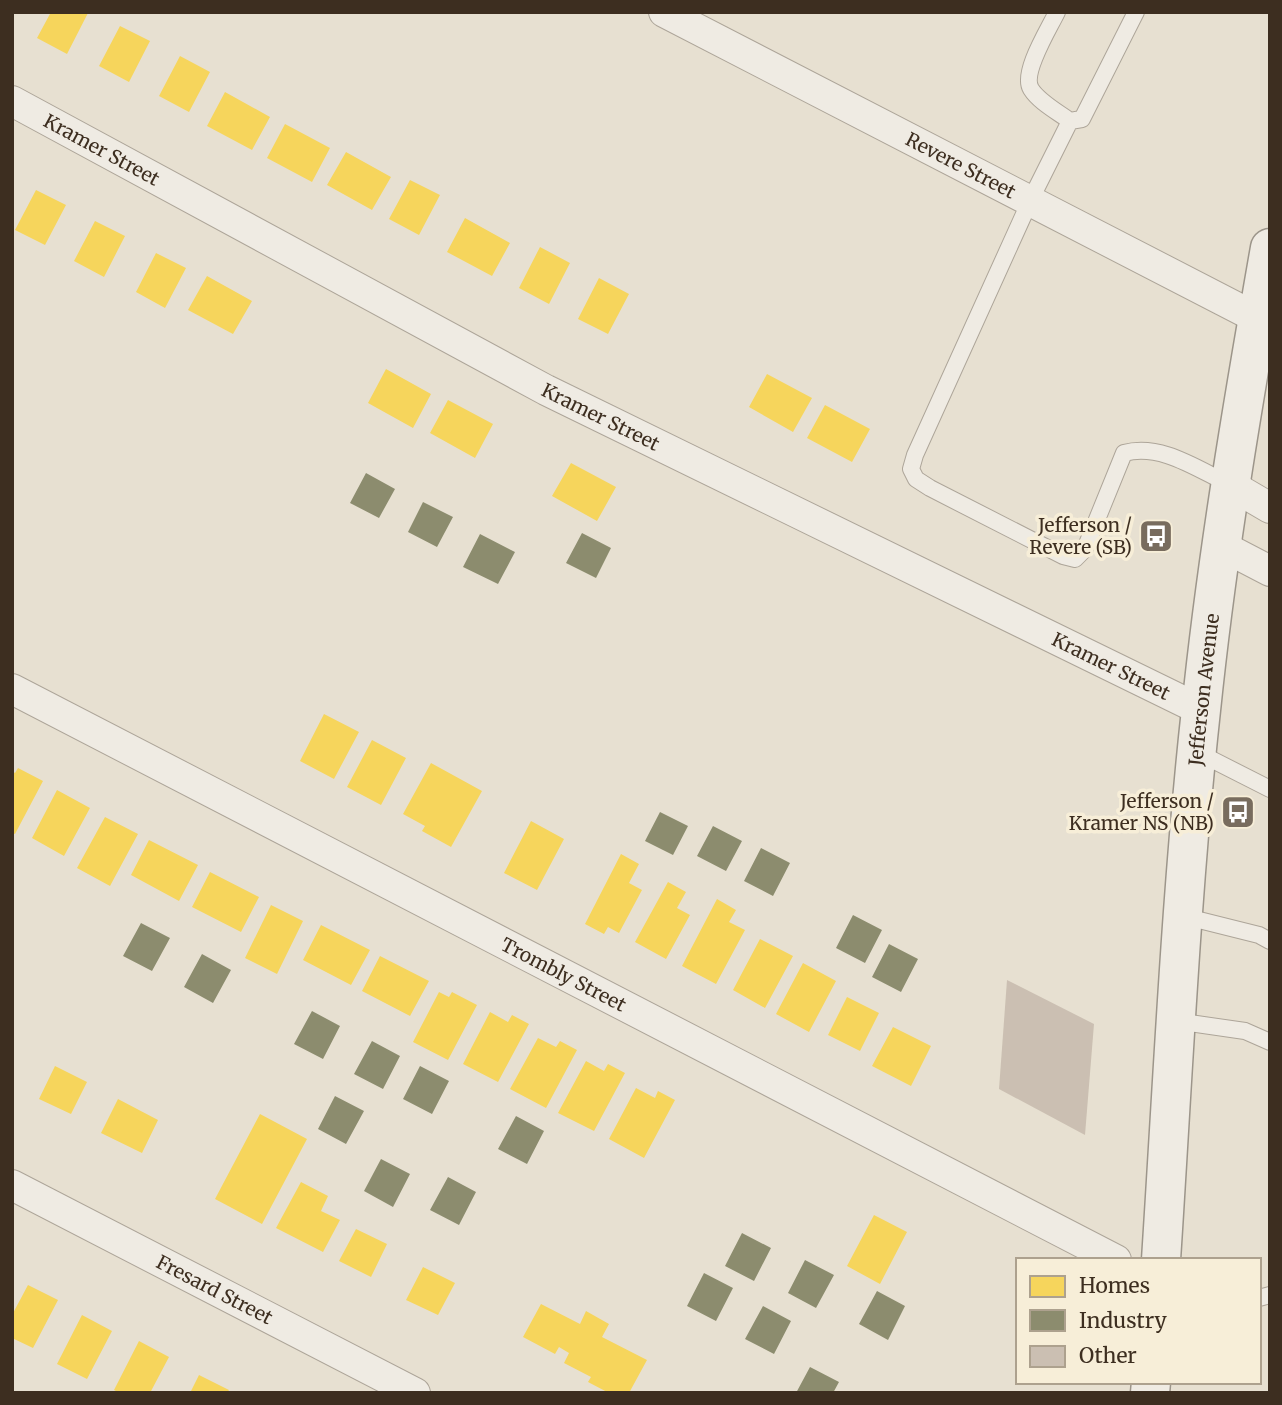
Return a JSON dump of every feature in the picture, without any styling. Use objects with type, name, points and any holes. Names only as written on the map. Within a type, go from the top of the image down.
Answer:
[{"type":"main road","name":"Jefferson Avenue","points":[[1161,1258],[1196,752],[1220,545],[1270,248]]},
{"type":"street","name":"Revere Street","points":[[664,12],[1258,318]]},
{"type":"street","name":"Kramer Street","points":[[12,101],[546,390],[1201,710]]},
{"type":"street","points":[[1229,484],[1270,508]]},
{"type":"street","points":[[1220,545],[1270,571]]},
{"type":"street","name":"Trombly Street","points":[[12,690],[1112,1258]]},
{"type":"street","name":"Fresard Street","points":[[12,1185],[415,1393]]},
{"type":"lane","points":[[1057,12],[1029,71],[1028,85],[1033,93],[1070,121],[1082,119],[1136,12]]},
{"type":"lane","points":[[1070,121],[1030,201],[915,454],[911,469],[916,479],[1063,556],[1075,559],[1085,549],[1124,453],[1155,450],[1229,484]]},
{"type":"lane","points":[[1196,752],[1270,789]]},
{"type":"lane","points":[[1184,916],[1259,935],[1270,941]]},
{"type":"lane","points":[[1176,1021],[1245,1031],[1270,1042]]},
{"type":"building: Homes","points":[[51,12],[88,13],[67,54],[37,38]]},
{"type":"building: Homes","points":[[120,26],[150,41],[129,82],[99,66]]},
{"type":"building: Homes","points":[[180,56],[210,72],[189,112],[159,96]]},
{"type":"building: Homes","points":[[225,92],[270,117],[252,150],[207,126]]},
{"type":"building: Homes","points":[[285,124],[330,148],[312,182],[267,158]]},
{"type":"building: Homes","points":[[346,152],[391,177],[372,210],[327,185]]},
{"type":"building: Homes","points":[[410,180],[440,195],[419,235],[389,219]]},
{"type":"building: Homes","points":[[36,190],[66,205],[45,245],[15,230]]},
{"type":"building: Homes","points":[[465,218],[510,243],[492,276],[447,252]]},
{"type":"building: Homes","points":[[95,221],[125,236],[104,277],[74,261]]},
{"type":"building: Homes","points":[[540,247],[570,263],[549,304],[519,288]]},
{"type":"building: Homes","points":[[156,253],[186,268],[165,308],[136,292]]},
{"type":"building: Homes","points":[[207,276],[252,301],[233,334],[188,310]]},
{"type":"building: Homes","points":[[599,278],[629,294],[608,334],[578,319]]},
{"type":"building: Homes","points":[[386,369],[431,394],[413,428],[368,403]]},
{"type":"building: Homes","points":[[767,374],[812,398],[793,432],[749,407]]},
{"type":"building: Homes","points":[[448,400],[493,424],[475,458],[430,433]]},
{"type":"building: Homes","points":[[825,405],[870,429],[852,462],[807,438]]},
{"type":"building: Homes","points":[[571,463],[616,487],[597,521],[552,496]]},
{"type":"building: Homes","points":[[324,714],[359,732],[334,779],[300,761]]},
{"type":"building: Homes","points":[[372,740],[406,758],[381,805],[347,787]]},
{"type":"building: Homes","points":[[431,763],[482,791],[451,847],[422,831],[425,826],[403,814]]},
{"type":"building: Homes","points":[[18,768],[43,781],[15,834],[12,833],[12,771],[15,773]]},
{"type":"building: Homes","points":[[57,790],[90,808],[64,856],[32,838]]},
{"type":"building: Homes","points":[[105,817],[138,834],[110,886],[77,868]]},
{"type":"building: Homes","points":[[531,821],[564,839],[537,890],[504,873]]},
{"type":"building: Homes","points":[[149,840],[198,865],[179,901],[131,875]]},
{"type":"building: Homes","points":[[621,854],[639,864],[629,883],[642,890],[619,933],[608,927],[604,934],[585,924]]},
{"type":"building: Homes","points":[[210,872],[259,897],[241,932],[192,907]]},
{"type":"building: Homes","points":[[668,882],[686,892],[677,908],[690,915],[666,959],[635,942]]},
{"type":"building: Homes","points":[[717,899],[736,910],[729,922],[745,930],[716,984],[682,966]]},
{"type":"building: Homes","points":[[271,905],[303,921],[277,974],[245,958]]},
{"type":"building: Homes","points":[[321,925],[370,950],[351,985],[303,960]]},
{"type":"building: Homes","points":[[760,939],[793,956],[765,1008],[733,990]]},
{"type":"building: Homes","points":[[380,956],[429,981],[410,1016],[362,991]]},
{"type":"building: Homes","points":[[803,963],[836,981],[809,1032],[776,1014]]},
{"type":"building: Homes","points":[[439,992],[449,997],[452,992],[477,1005],[448,1060],[413,1042]]},
{"type":"building: Homes","points":[[847,997],[879,1013],[860,1051],[828,1035]]},
{"type":"building: Homes","points":[[490,1012],[508,1022],[512,1015],[529,1024],[498,1082],[463,1064]]},
{"type":"building: Homes","points":[[893,1027],[931,1046],[911,1086],[872,1066]]},
{"type":"building: Homes","points":[[538,1038],[556,1047],[560,1041],[577,1050],[546,1108],[510,1089]]},
{"type":"building: Homes","points":[[586,1061],[604,1071],[608,1064],[625,1073],[594,1131],[558,1113]]},
{"type":"building: Homes","points":[[55,1066],[87,1082],[71,1114],[39,1099]]},
{"type":"building: Homes","points":[[636,1088],[655,1098],[658,1091],[675,1100],[644,1158],[609,1139]]},
{"type":"building: Homes","points":[[118,1099],[158,1120],[142,1153],[101,1133]]},
{"type":"building: Homes","points":[[260,1114],[307,1139],[262,1224],[215,1199]]},
{"type":"building: Homes","points":[[301,1182],[328,1196],[321,1211],[340,1220],[323,1252],[276,1228]]},
{"type":"building: Homes","points":[[874,1215],[907,1232],[880,1284],[847,1266]]},
{"type":"building: Homes","points":[[356,1229],[387,1244],[371,1277],[339,1261]]},
{"type":"building: Homes","points":[[423,1267],[455,1283],[438,1315],[406,1300]]},
{"type":"building: Homes","points":[[28,1285],[58,1300],[33,1348],[12,1338],[12,1315]]},
{"type":"building: Homes","points":[[541,1304],[580,1324],[586,1311],[609,1324],[602,1337],[647,1360],[629,1393],[609,1393],[588,1382],[591,1377],[564,1363],[569,1353],[559,1347],[555,1354],[523,1337]]},
{"type":"building: Homes","points":[[82,1315],[112,1331],[87,1379],[57,1364]]},
{"type":"building: Homes","points":[[139,1341],[169,1357],[150,1393],[120,1393],[114,1390]]},
{"type":"building: Homes","points":[[199,1375],[229,1390],[227,1393],[190,1393]]},
{"type":"building: Industry","points":[[366,473],[395,489],[379,518],[350,503]]},
{"type":"building: Industry","points":[[423,502],[453,517],[437,547],[408,532]]},
{"type":"building: Industry","points":[[582,533],[611,548],[596,578],[566,563]]},
{"type":"building: Industry","points":[[480,534],[515,552],[498,584],[463,567]]},
{"type":"building: Industry","points":[[660,812],[688,826],[673,855],[645,841]]},
{"type":"building: Industry","points":[[713,826],[742,841],[726,871],[697,856]]},
{"type":"building: Industry","points":[[761,848],[790,863],[773,896],[744,881]]},
{"type":"building: Industry","points":[[853,915],[882,930],[865,963],[836,948]]},
{"type":"building: Industry","points":[[141,923],[170,938],[152,971],[123,956]]},
{"type":"building: Industry","points":[[889,944],[918,959],[901,992],[872,977]]},
{"type":"building: Industry","points":[[202,954],[231,970],[213,1003],[184,987]]},
{"type":"building: Industry","points":[[312,1011],[340,1026],[323,1059],[294,1044]]},
{"type":"building: Industry","points":[[372,1041],[400,1056],[383,1089],[354,1074]]},
{"type":"building: Industry","points":[[420,1066],[449,1081],[432,1114],[403,1099]]},
{"type":"building: Industry","points":[[335,1096],[364,1111],[346,1144],[318,1129]]},
{"type":"building: Industry","points":[[516,1116],[544,1131],[527,1164],[498,1149]]},
{"type":"building: Industry","points":[[381,1159],[410,1174],[393,1207],[364,1191]]},
{"type":"building: Industry","points":[[448,1177],[476,1192],[459,1225],[430,1210]]},
{"type":"building: Industry","points":[[742,1233],[771,1248],[754,1281],[725,1266]]},
{"type":"building: Industry","points":[[805,1260],[834,1275],[816,1308],[788,1293]]},
{"type":"building: Industry","points":[[704,1273],[733,1288],[716,1321],[687,1306]]},
{"type":"building: Industry","points":[[877,1291],[905,1306],[888,1340],[859,1324]]},
{"type":"building: Industry","points":[[763,1306],[791,1321],[774,1354],[745,1339]]},
{"type":"building: Industry","points":[[810,1367],[839,1382],[833,1393],[796,1393]]},
{"type":"building: Other","points":[[1007,980],[1094,1024],[1085,1135],[999,1089]]},
{"type":"place","name":"Jefferson / Revere (SB)","points":[[1156,536]]},
{"type":"place","name":"Jefferson / Kramer NS (NB)","points":[[1238,812]]}]
